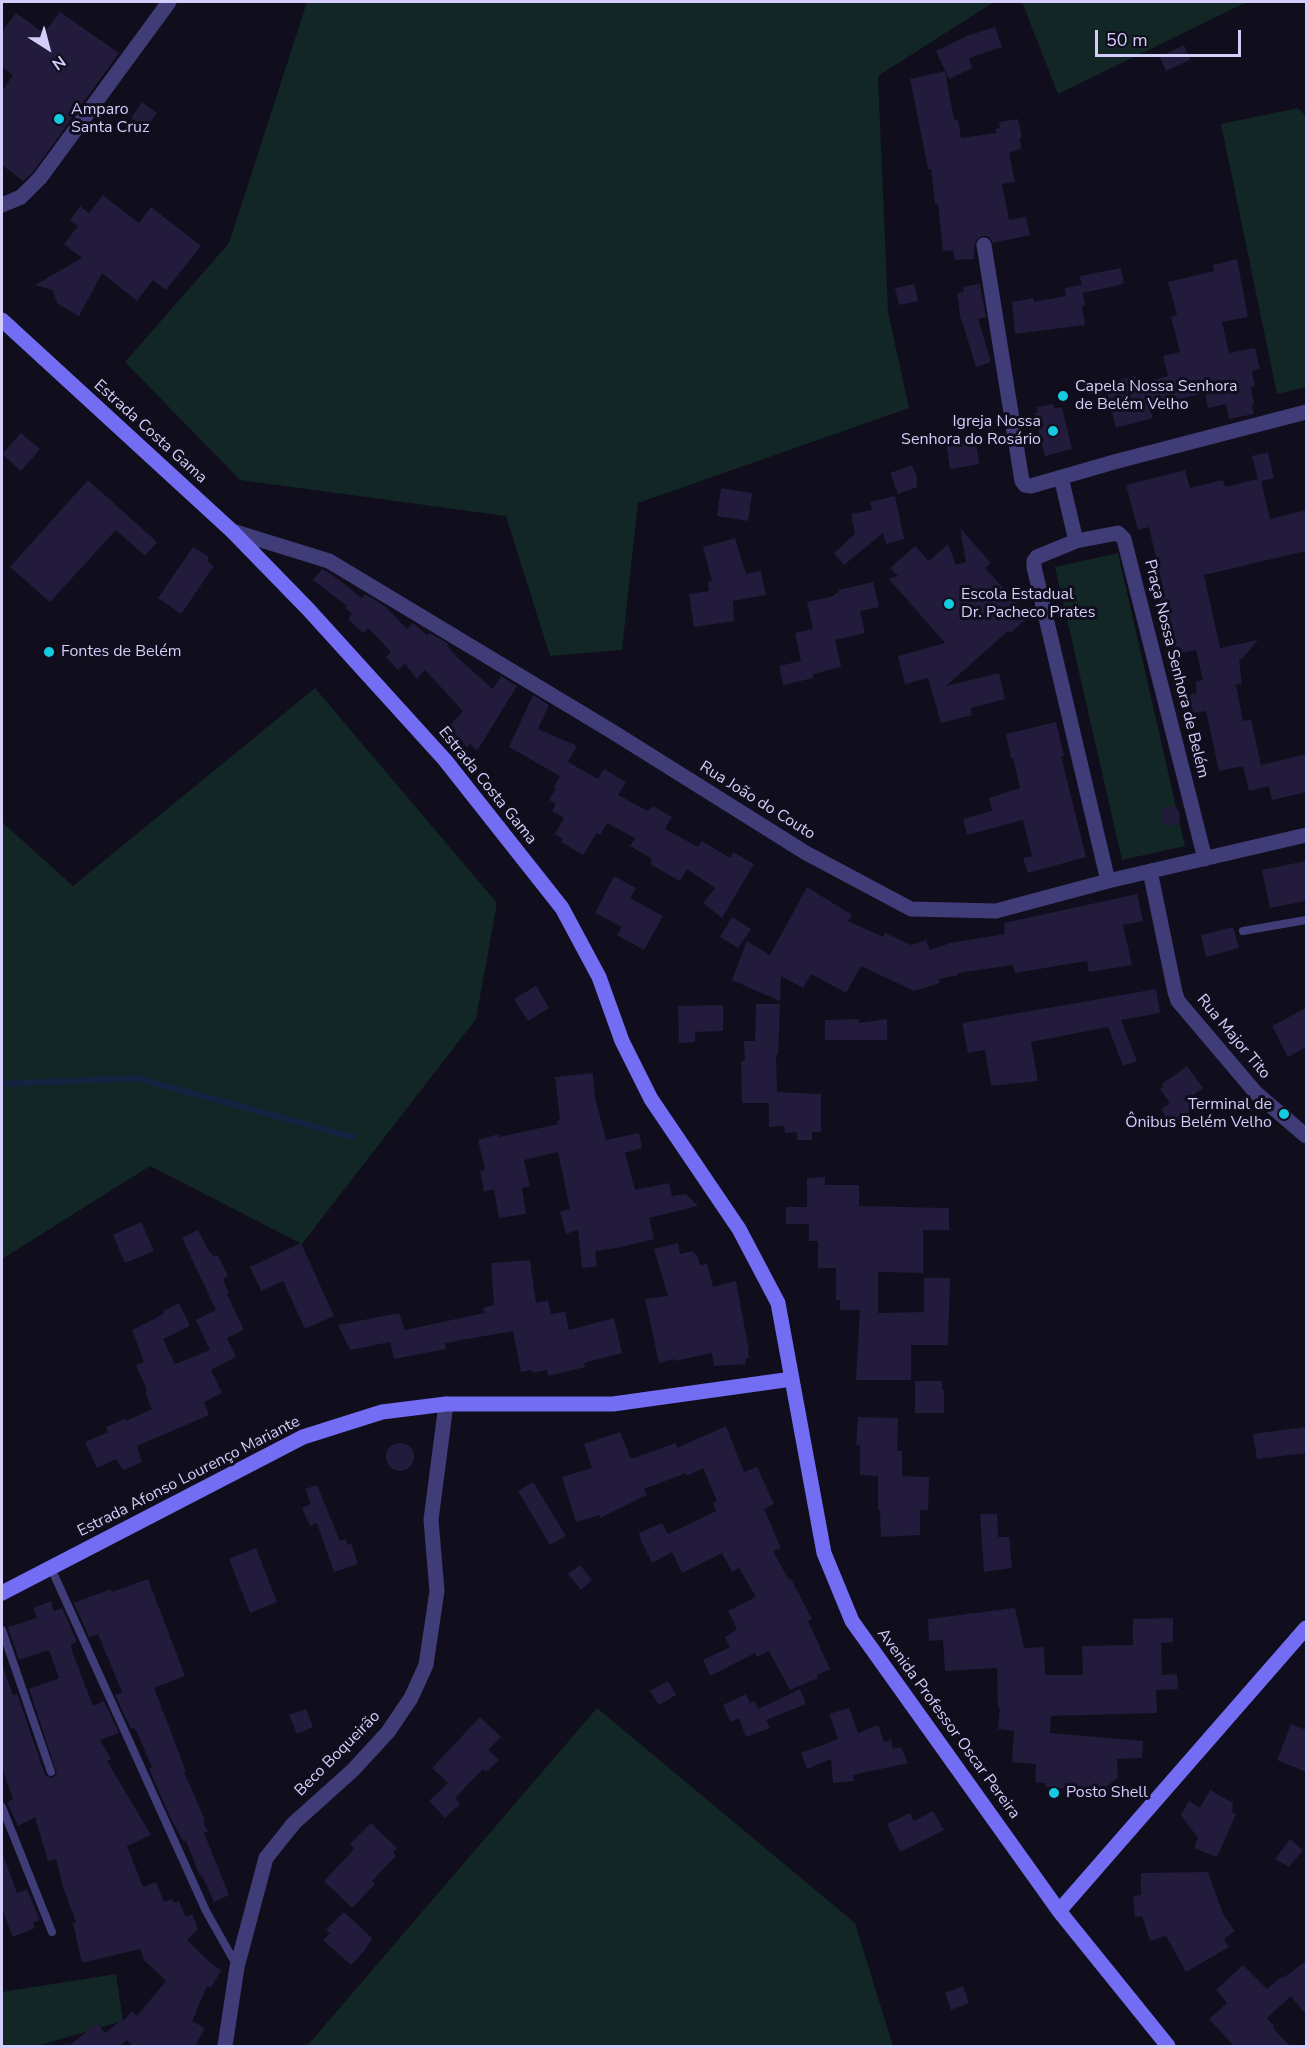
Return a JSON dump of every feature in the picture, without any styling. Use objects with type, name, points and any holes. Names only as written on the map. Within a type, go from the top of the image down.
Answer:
[{"type":"main road","name":"Estrada Costa Gama","points":[[2,320],[232,531],[308,609],[445,760],[562,908],[599,977],[622,1041],[651,1099],[739,1229],[778,1303],[792,1379]]},
{"type":"main road","name":"Estrada Afonso Lourenço Mariante","points":[[2,1593],[303,1437],[382,1412],[446,1404],[613,1404],[792,1379]]},
{"type":"main road","name":"Avenida Professor Oscar Pereira","points":[[792,1379],[824,1552],[852,1621],[1059,1911],[1168,2046]]},
{"type":"main road","points":[[1059,1911],[1306,1628]]},
{"type":"street","points":[[2,205],[21,197],[40,178],[169,2]]},
{"type":"street","points":[[984,245],[1022,481],[1025,485],[1031,486],[1306,412]]},
{"type":"street","points":[[1061,477],[1076,541]]},
{"type":"street","name":"Rua João do Couto","points":[[232,531],[329,561],[612,732],[806,853],[911,909],[996,911],[1108,881],[1306,835]]},
{"type":"street","name":"Praça Nossa Senhora de Belém","points":[[1108,881],[1034,567],[1037,556],[1076,541],[1118,533],[1124,539],[1205,859]]},
{"type":"street","name":"Rua Major Tito","points":[[1150,871],[1178,1001],[1256,1093],[1306,1136]]},
{"type":"street","name":"Beco Boqueirão","points":[[225,2046],[237,1966],[266,1858],[294,1823],[353,1770],[388,1732],[411,1698],[426,1665],[436,1591],[431,1520],[446,1404]]},
{"type":"lane","points":[[1243,931],[1306,920]]},
{"type":"lane","points":[[51,1568],[206,1911],[237,1966]]},
{"type":"lane","points":[[2,1630],[51,1772]]},
{"type":"lane","points":[[2,1807],[52,1932]]},
{"type":"green space","points":[[307,2],[994,2],[878,76],[888,312],[909,408],[638,503],[622,650],[550,656],[506,516],[240,480],[125,362],[229,243]]},
{"type":"green space","points":[[1022,2],[1247,2],[1058,94]]},
{"type":"green space","points":[[1298,108],[1306,116],[1306,387],[1277,394],[1221,124]]},
{"type":"green space","points":[[1118,553],[1185,846],[1122,860],[1055,567]]},
{"type":"green space","points":[[315,688],[497,903],[476,1019],[302,1244],[150,1166],[2,1259],[2,822],[73,886]]},
{"type":"green space","points":[[597,1708],[855,1923],[893,2046],[307,2046]]},
{"type":"green space","points":[[116,1974],[123,2021],[37,2046],[2,2046],[2,1992]]},
{"type":"building","points":[[60,12],[119,53],[33,172],[23,181],[2,165],[2,91],[13,75],[2,67],[2,31],[16,13],[44,33]]},
{"type":"building","points":[[995,27],[1002,47],[969,58],[972,68],[949,79],[936,51],[967,36]]},
{"type":"building","points":[[1184,45],[1190,60],[1166,71],[1160,57]]},
{"type":"building","points":[[945,71],[954,120],[958,120],[961,138],[996,133],[995,129],[1000,128],[999,122],[1018,119],[1022,138],[1020,138],[1021,149],[1009,153],[1015,182],[1002,184],[1009,220],[1026,217],[1030,235],[993,243],[988,236],[982,236],[975,242],[974,259],[955,260],[953,250],[943,251],[938,204],[935,204],[931,169],[928,169],[910,79]]},
{"type":"building","points":[[142,102],[157,113],[146,128],[131,118]]},
{"type":"building","points":[[103,195],[139,223],[151,207],[201,246],[166,290],[153,280],[137,301],[102,273],[79,316],[58,304],[52,290],[35,285],[82,258],[64,244],[78,226],[70,220],[80,206],[89,213]]},
{"type":"building","points":[[1237,259],[1248,317],[1222,322],[1229,353],[1255,348],[1260,369],[1252,371],[1255,386],[1251,387],[1254,414],[1229,419],[1226,404],[1208,408],[1205,393],[1149,406],[1153,418],[1116,428],[1105,383],[1135,376],[1138,384],[1168,376],[1163,356],[1180,352],[1171,317],[1177,315],[1168,282],[1214,271],[1213,265]]},
{"type":"building","points":[[1121,268],[1124,284],[1083,293],[1085,305],[1082,306],[1085,325],[1015,334],[1012,302],[1033,298],[1034,302],[1066,296],[1065,288],[1081,285],[1082,289],[1080,276]]},
{"type":"building","points":[[914,284],[918,301],[899,305],[895,288]]},
{"type":"building","points":[[980,284],[986,317],[978,319],[991,362],[976,367],[961,321],[957,293],[964,292],[963,287]]},
{"type":"building","name":"Igreja Nossa Senhora do Rosário","points":[[1053,404],[1055,409],[1062,407],[1072,449],[1045,456],[1034,414],[1038,412],[1037,407]]},
{"type":"building","points":[[21,433],[40,449],[21,471],[2,454]]},
{"type":"building","points":[[975,437],[979,464],[950,469],[946,442]]},
{"type":"building","points":[[1268,452],[1274,478],[1261,481],[1270,519],[1306,510],[1306,551],[1204,575],[1220,648],[1258,640],[1242,659],[1239,659],[1242,684],[1236,685],[1243,721],[1251,720],[1261,765],[1306,754],[1306,792],[1272,800],[1269,786],[1249,791],[1243,766],[1219,771],[1206,711],[1193,713],[1189,695],[1197,693],[1195,682],[1203,680],[1196,650],[1175,654],[1167,617],[1162,618],[1157,598],[1165,597],[1149,527],[1138,530],[1126,485],[1185,470],[1190,488],[1223,480],[1225,487],[1258,479],[1252,456]]},
{"type":"building","points":[[912,465],[918,480],[916,481],[918,487],[898,494],[890,473]]},
{"type":"building","points":[[88,480],[157,542],[145,556],[116,530],[50,602],[10,567]]},
{"type":"building","points":[[721,488],[752,493],[748,521],[717,516]]},
{"type":"building","points":[[895,496],[904,539],[886,544],[883,533],[844,565],[834,553],[855,534],[851,514],[872,510],[870,502]]},
{"type":"building","points":[[960,528],[991,563],[985,568],[1029,617],[1010,633],[1008,631],[946,686],[999,673],[1005,699],[971,708],[972,715],[941,723],[928,678],[905,684],[898,656],[945,643],[889,579],[898,576],[890,568],[915,546],[929,561],[948,544],[956,565],[966,562]]},
{"type":"building","points":[[735,538],[746,574],[761,571],[766,595],[733,601],[734,621],[694,627],[689,594],[709,591],[708,581],[712,581],[703,547]]},
{"type":"building","points":[[193,547],[209,557],[207,561],[214,566],[181,614],[158,598]]},
{"type":"building","points":[[322,569],[362,598],[365,594],[386,607],[407,629],[413,623],[427,635],[430,633],[449,644],[447,646],[460,660],[493,689],[501,676],[517,686],[477,751],[469,743],[468,748],[449,726],[463,711],[425,670],[417,679],[405,664],[398,670],[386,657],[391,652],[368,628],[363,633],[348,619],[352,614],[345,608],[347,606],[313,580]]},
{"type":"building","points":[[873,582],[879,607],[860,611],[865,633],[835,640],[841,667],[813,674],[813,678],[783,685],[779,666],[801,661],[795,633],[813,629],[807,602],[834,596],[839,593],[839,590]]},
{"type":"building","points":[[533,695],[549,705],[538,729],[577,746],[568,762],[598,779],[604,769],[626,782],[618,795],[648,811],[653,806],[672,817],[665,829],[698,847],[702,841],[730,858],[733,852],[754,864],[722,918],[703,903],[715,888],[687,869],[680,881],[650,864],[652,859],[630,846],[635,838],[607,823],[600,835],[597,833],[583,855],[561,842],[563,839],[555,834],[564,818],[552,811],[556,804],[549,800],[560,776],[509,747]]},
{"type":"building","points":[[1056,722],[1064,756],[1061,756],[1086,857],[1028,873],[1023,858],[1032,856],[1023,820],[967,835],[963,819],[992,811],[989,798],[1020,788],[1006,734]]},
{"type":"building","points":[[1170,806],[1177,809],[1180,816],[1177,823],[1170,826],[1163,823],[1160,816],[1163,809]]},
{"type":"building","points":[[1306,861],[1306,901],[1270,908],[1262,870]]},
{"type":"building","points":[[614,876],[636,888],[630,898],[663,916],[644,950],[617,935],[622,927],[595,913]]},
{"type":"building","points":[[807,887],[852,915],[848,921],[883,937],[885,933],[911,945],[926,940],[930,950],[950,943],[1005,934],[1004,923],[1137,894],[1143,921],[1123,925],[1132,965],[1089,972],[1087,961],[1015,973],[1013,965],[958,973],[959,975],[938,979],[940,983],[914,991],[861,966],[846,993],[811,974],[803,988],[781,976],[780,1001],[732,980],[747,941],[770,955]]},
{"type":"building","points":[[732,917],[751,929],[738,948],[720,937]]},
{"type":"building","points":[[1233,927],[1239,948],[1206,957],[1201,935]]},
{"type":"building","points":[[536,986],[549,1008],[528,1021],[514,999]]},
{"type":"building","points":[[1156,989],[1160,1013],[1121,1020],[1137,1061],[1123,1066],[1108,1027],[1031,1042],[1038,1081],[991,1086],[985,1050],[968,1053],[962,1023]]},
{"type":"building","points":[[756,1004],[780,1004],[778,1055],[776,1055],[777,1092],[821,1094],[821,1132],[812,1132],[812,1140],[797,1140],[797,1132],[785,1133],[784,1126],[769,1127],[769,1103],[742,1103],[741,1061],[745,1061],[744,1041],[755,1041]]},
{"type":"building","points":[[723,1005],[723,1031],[695,1032],[695,1042],[679,1043],[678,1006]]},
{"type":"building","points":[[1306,1008],[1306,1047],[1288,1057],[1272,1026]]},
{"type":"building","points":[[859,1019],[859,1023],[887,1019],[887,1040],[825,1040],[825,1020]]},
{"type":"building","points":[[1187,1066],[1203,1088],[1190,1097],[1197,1106],[1171,1125],[1161,1109],[1170,1103],[1160,1089],[1163,1087],[1162,1084]]},
{"type":"building","points":[[593,1073],[595,1097],[606,1140],[639,1133],[642,1148],[625,1153],[635,1190],[669,1183],[672,1196],[686,1194],[698,1206],[649,1218],[654,1239],[595,1251],[597,1266],[582,1268],[578,1230],[566,1234],[560,1212],[570,1209],[558,1152],[524,1160],[530,1186],[522,1188],[526,1214],[499,1218],[494,1189],[484,1192],[480,1171],[485,1169],[478,1140],[558,1124],[557,1121],[560,1120],[555,1077]]},
{"type":"building","points":[[825,1177],[825,1185],[859,1185],[859,1206],[949,1208],[949,1230],[923,1230],[923,1273],[878,1272],[878,1313],[924,1312],[924,1278],[950,1278],[948,1345],[911,1345],[911,1380],[856,1380],[860,1310],[840,1310],[840,1300],[836,1300],[836,1268],[818,1268],[818,1241],[809,1241],[809,1224],[786,1224],[786,1207],[807,1207],[807,1178]]},
{"type":"building","points":[[141,1222],[154,1251],[125,1263],[113,1235]]},
{"type":"building","points":[[198,1230],[213,1257],[218,1255],[228,1276],[223,1279],[229,1294],[227,1294],[244,1330],[227,1338],[236,1357],[211,1370],[222,1393],[204,1402],[209,1415],[137,1446],[142,1462],[123,1470],[116,1459],[97,1468],[85,1442],[108,1432],[106,1427],[152,1409],[136,1365],[144,1362],[132,1330],[164,1314],[163,1311],[179,1303],[190,1326],[163,1339],[175,1364],[210,1350],[196,1320],[216,1310],[182,1238]]},
{"type":"building","points":[[301,1243],[334,1316],[305,1329],[283,1281],[261,1291],[250,1267]]},
{"type":"building","points":[[678,1243],[680,1254],[692,1251],[698,1257],[700,1265],[707,1264],[713,1287],[736,1281],[749,1351],[749,1358],[745,1359],[746,1364],[714,1366],[712,1353],[659,1363],[645,1299],[668,1296],[654,1249]]},
{"type":"building","points":[[530,1260],[536,1303],[548,1300],[551,1314],[565,1312],[569,1330],[614,1318],[622,1353],[584,1363],[585,1367],[548,1376],[547,1370],[532,1373],[531,1370],[521,1372],[513,1331],[445,1343],[446,1349],[394,1359],[390,1342],[350,1350],[338,1325],[399,1313],[405,1330],[484,1313],[483,1308],[494,1305],[491,1263]]},
{"type":"building","points":[[915,1381],[942,1381],[944,1413],[915,1413]]},
{"type":"building","points":[[858,1417],[898,1418],[897,1451],[902,1451],[902,1476],[929,1477],[928,1510],[920,1510],[920,1535],[881,1537],[878,1476],[860,1475],[860,1445],[856,1445]]},
{"type":"building","points":[[726,1426],[744,1472],[757,1467],[774,1504],[764,1509],[781,1548],[773,1551],[812,1619],[808,1621],[830,1669],[817,1675],[818,1678],[790,1690],[769,1651],[757,1657],[755,1653],[710,1676],[703,1660],[730,1647],[725,1637],[737,1629],[728,1611],[756,1597],[739,1568],[732,1572],[722,1553],[682,1573],[672,1552],[652,1563],[641,1541],[639,1533],[662,1523],[668,1534],[716,1511],[713,1503],[717,1501],[703,1468],[687,1476],[686,1473],[644,1489],[647,1495],[600,1518],[600,1515],[576,1522],[562,1477],[592,1468],[584,1444],[620,1432],[631,1459],[676,1443],[677,1448]]},
{"type":"building","points":[[1306,1427],[1306,1453],[1257,1459],[1253,1434]]},
{"type":"building","points":[[400,1443],[410,1447],[414,1457],[410,1467],[400,1471],[390,1467],[386,1457],[390,1447]]},
{"type":"building","points":[[533,1482],[566,1536],[550,1545],[518,1491]]},
{"type":"building","points":[[317,1485],[340,1541],[346,1539],[348,1545],[351,1543],[358,1564],[334,1572],[317,1523],[310,1526],[302,1508],[311,1504],[305,1489]]},
{"type":"building","points":[[980,1514],[997,1514],[998,1537],[1009,1537],[1012,1568],[984,1572]]},
{"type":"building","points":[[256,1548],[277,1602],[250,1613],[229,1559]]},
{"type":"building","points":[[580,1565],[592,1580],[581,1590],[568,1574]]},
{"type":"building","points":[[148,1579],[185,1676],[154,1688],[186,1771],[184,1772],[205,1820],[203,1821],[208,1832],[204,1833],[229,1895],[214,1902],[202,1875],[200,1876],[186,1841],[184,1842],[170,1817],[149,1769],[152,1767],[136,1730],[131,1729],[115,1695],[122,1692],[98,1634],[89,1637],[74,1603],[111,1589],[112,1592]]},
{"type":"building","points":[[51,1601],[54,1611],[62,1608],[77,1642],[71,1644],[72,1651],[93,1706],[104,1701],[119,1733],[100,1740],[111,1759],[107,1761],[151,1835],[127,1846],[143,1887],[156,1882],[164,1902],[172,1899],[174,1903],[179,1901],[186,1917],[192,1914],[198,1929],[187,1940],[221,1970],[211,1988],[207,1986],[192,2021],[205,2028],[195,2046],[133,2046],[127,2040],[119,2046],[69,2046],[97,2023],[105,2033],[120,2021],[122,2022],[132,2011],[137,2016],[166,1981],[144,1960],[140,1949],[82,1963],[73,1923],[76,1922],[63,1887],[56,1859],[48,1861],[35,1817],[18,1826],[7,1802],[13,1799],[2,1768],[2,1667],[13,1695],[17,1693],[45,1775],[52,1778],[57,1774],[29,1689],[59,1678],[49,1650],[19,1660],[8,1627],[37,1618],[33,1608]]},
{"type":"building","points":[[1015,1608],[1024,1648],[1044,1647],[1045,1675],[1083,1675],[1082,1646],[1133,1645],[1133,1619],[1173,1618],[1173,1642],[1161,1643],[1162,1675],[1177,1674],[1178,1689],[1156,1690],[1157,1713],[1051,1716],[1050,1733],[1143,1741],[1142,1758],[1117,1759],[1118,1778],[1100,1791],[1045,1787],[1046,1783],[1035,1782],[1036,1764],[1012,1762],[1014,1731],[998,1729],[1000,1708],[998,1708],[997,1668],[945,1671],[943,1640],[929,1641],[928,1619]]},
{"type":"building","points":[[668,1681],[676,1695],[659,1705],[650,1691]]},
{"type":"building","points":[[800,1689],[806,1704],[766,1720],[770,1728],[746,1737],[739,1718],[731,1722],[723,1705],[746,1694],[750,1703],[755,1701],[758,1709]]},
{"type":"building","points":[[849,1708],[858,1733],[878,1725],[884,1742],[891,1740],[893,1749],[901,1747],[908,1763],[853,1775],[854,1781],[833,1783],[831,1759],[807,1769],[801,1753],[838,1739],[829,1714]]},
{"type":"building","points":[[306,1709],[313,1727],[297,1734],[289,1715]]},
{"type":"building","points":[[480,1717],[501,1737],[488,1750],[499,1760],[486,1772],[483,1769],[455,1798],[460,1804],[445,1818],[429,1801],[448,1783],[432,1768]]},
{"type":"building","points":[[1291,1724],[1306,1730],[1306,1772],[1277,1760]]},
{"type":"building","points":[[1210,1790],[1233,1803],[1232,1812],[1236,1814],[1217,1857],[1194,1848],[1198,1838],[1181,1815],[1189,1801],[1200,1808]]},
{"type":"building","points":[[933,1811],[944,1830],[900,1852],[887,1824],[910,1813],[914,1821]]},
{"type":"building","points":[[371,1823],[397,1848],[393,1853],[396,1856],[372,1881],[375,1884],[352,1908],[324,1881],[354,1849],[350,1844]]},
{"type":"building","points":[[1290,1839],[1303,1850],[1289,1867],[1275,1859]]},
{"type":"building","points":[[2,1855],[17,1893],[27,1889],[40,1920],[33,1923],[35,1928],[13,1937],[2,1909]]},
{"type":"building","points":[[1208,1872],[1223,1914],[1235,1931],[1224,1939],[1229,1947],[1186,1972],[1166,1936],[1150,1941],[1142,1916],[1135,1917],[1133,1896],[1141,1895],[1141,1873]]},
{"type":"building","points":[[344,1912],[372,1938],[365,1950],[351,1965],[323,1940],[330,1933],[326,1930]]},
{"type":"building","points":[[1306,1961],[1306,2015],[1291,1996],[1267,2018],[1290,2046],[1234,2046],[1209,2019],[1227,2003],[1216,1990],[1243,1965],[1267,1989]]},
{"type":"building","points":[[963,1986],[969,2003],[951,2010],[945,1993]]},
{"type":"waterway","points":[[2,1084],[136,1078],[353,1137]]},
{"type":"place","name":"Amparo Santa Cruz","points":[[59,119]]},
{"type":"place","name":"Capela Nossa Senhora de Belém Velho","points":[[1063,396]]},
{"type":"place","name":"Igreja Nossa Senhora do Rosário","points":[[1053,431]]},
{"type":"place","name":"Escola Estadual Dr. Pacheco Prates","points":[[949,604]]},
{"type":"place","name":"Fontes de Belém","points":[[49,652]]},
{"type":"place","name":"Terminal de Ônibus Belém Velho","points":[[1284,1114]]},
{"type":"place","name":"Posto Shell","points":[[1054,1793]]}]
